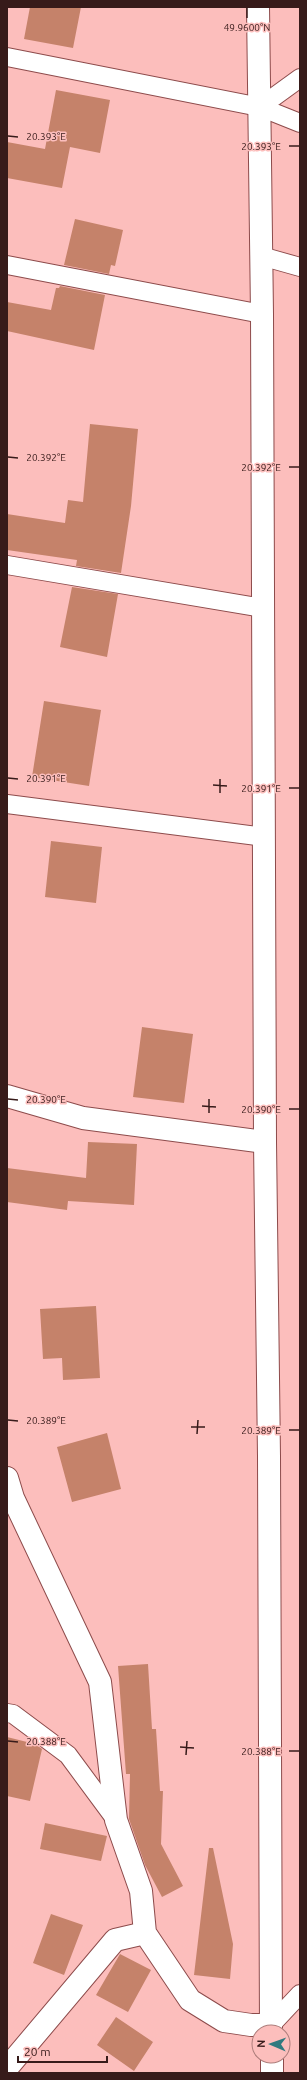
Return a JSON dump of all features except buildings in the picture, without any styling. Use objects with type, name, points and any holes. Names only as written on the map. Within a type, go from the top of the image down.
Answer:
[{"type":"main road","points":[[258,7],[262,314],[265,1142],[269,1456],[271,2024]]},
{"type":"main road","points":[[7,1096],[83,1118],[265,1142]]},
{"type":"main road","points":[[7,1478],[13,1498],[100,1682],[116,1820],[141,1891],[145,1933],[190,2000],[224,2021],[251,2025]]},
{"type":"main road","points":[[7,2068],[115,1940],[145,1933]]},
{"type":"lane","points":[[7,57],[260,107],[300,123]]},
{"type":"lane","points":[[260,107],[300,78]]},
{"type":"lane","points":[[261,256],[300,267]]},
{"type":"lane","points":[[7,265],[262,314]]},
{"type":"lane","points":[[7,565],[263,608]]},
{"type":"lane","points":[[7,804],[265,837]]},
{"type":"lane","points":[[7,1713],[12,1714],[68,1755],[116,1820]]},
{"type":"lane","points":[[275,2024],[300,1994]]}]
